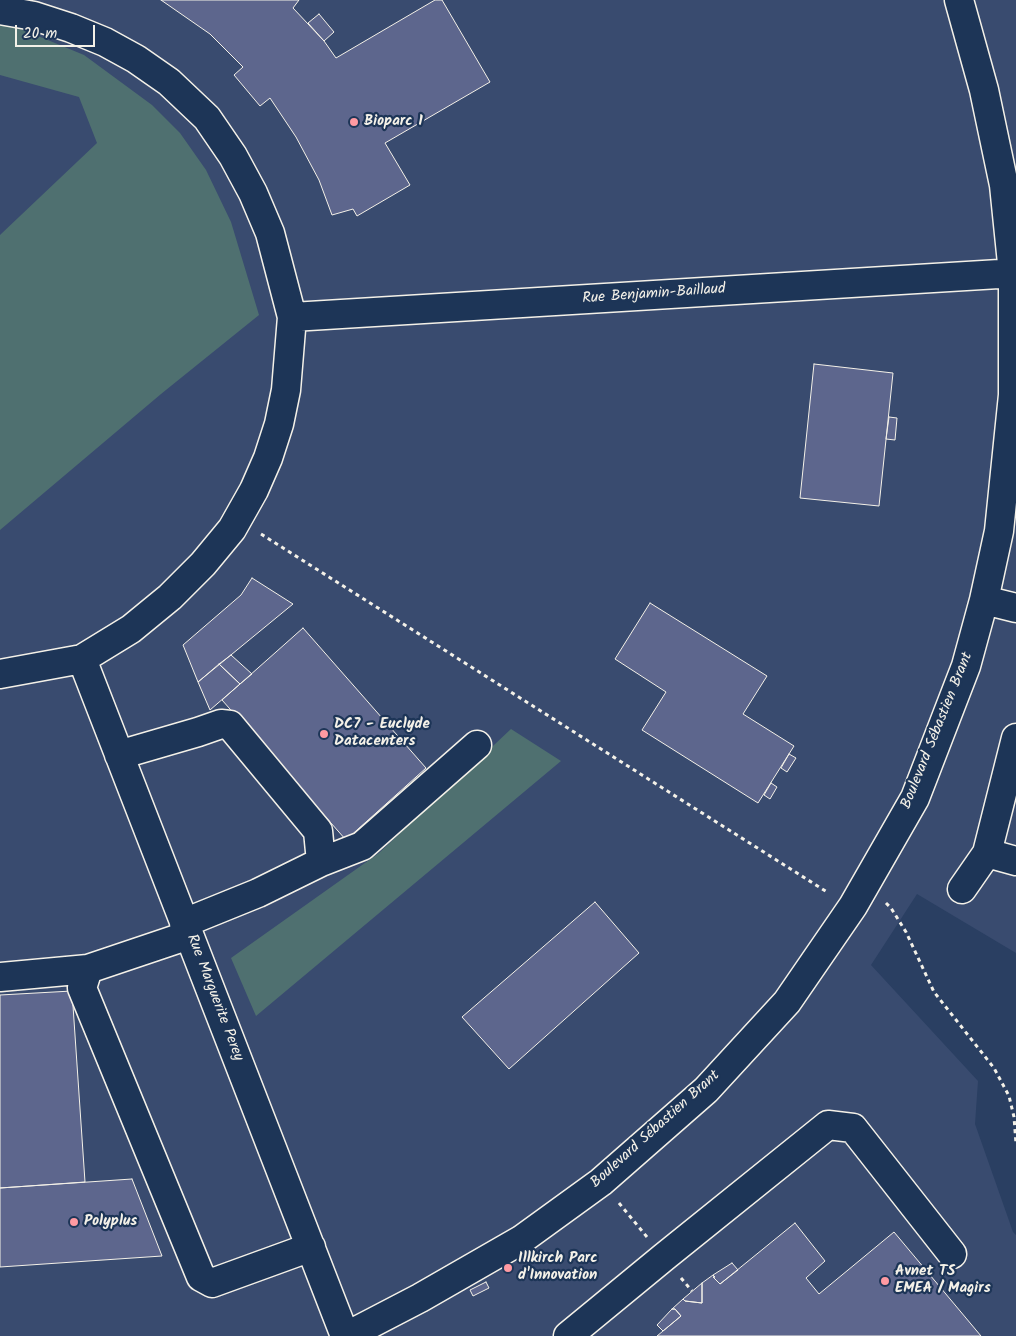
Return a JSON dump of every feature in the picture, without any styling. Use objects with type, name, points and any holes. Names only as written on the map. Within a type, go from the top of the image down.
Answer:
[{"type":"street","name":"Boulevard Sébastien Brant","points":[[346,1336],[420,1298],[521,1240],[601,1182],[706,1090],[787,1002],[853,906],[915,798],[966,666],[984,600],[999,531],[1013,395],[1014,273],[1004,184],[984,90],[959,0]]},
{"type":"street","points":[[0,10],[36,8],[71,28],[105,42],[136,59],[169,82],[207,118],[233,156],[253,193],[270,233],[292,317],[286,390],[279,424],[268,458],[254,490],[232,529],[203,564],[170,597],[131,629],[82,660],[0,674]]},
{"type":"street","name":"Rue Benjamin-Baillaud","points":[[292,317],[1014,273]]},
{"type":"street","points":[[984,600],[1016,608]]},
{"type":"street","name":"Rue Marguerite Perey","points":[[82,660],[346,1336]]},
{"type":"street","points":[[119,755],[220,724],[230,725],[318,831],[320,862]]},
{"type":"street","points":[[962,889],[987,853],[1016,738]]},
{"type":"street","points":[[0,977],[88,969],[187,929],[320,862],[362,846],[476,745]]},
{"type":"street","points":[[987,853],[1016,861]]},
{"type":"street","points":[[88,969],[82,988],[201,1277],[212,1283],[311,1247]]},
{"type":"street","points":[[568,1336],[828,1125],[853,1128],[952,1254]]},
{"type":"path","points":[[237,519],[826,892]]},
{"type":"path","points":[[866,884],[891,908],[906,932],[934,992],[994,1068],[1009,1096],[1014,1117],[1016,1144]]},
{"type":"shaded area","points":[[0,0],[1016,0],[1016,953],[917,894],[871,965],[978,1081],[975,1124],[1013,1232],[1016,1235],[1016,1336],[0,1336]]},
{"type":"green space","points":[[0,24],[9,24],[84,55],[152,105],[180,133],[206,170],[231,222],[259,315],[161,394],[0,530],[0,235],[97,143],[79,97],[0,75]]},
{"type":"green space","points":[[511,729],[561,761],[256,1016],[231,958],[379,853]]},
{"type":"building","name":"Bioparc 1","points":[[161,0],[299,0],[293,8],[324,41],[336,58],[435,0],[442,0],[490,82],[385,143],[410,185],[357,216],[353,209],[332,215],[319,180],[296,137],[270,98],[260,106],[234,75],[243,67],[210,34]]},
{"type":"building","points":[[319,14],[334,32],[324,41],[308,23]]},
{"type":"building","points":[[814,364],[893,373],[879,506],[800,498]]},
{"type":"building","points":[[889,417],[897,418],[895,440],[886,439]]},
{"type":"building","points":[[252,578],[293,604],[198,682],[183,645],[241,595]]},
{"type":"building","points":[[650,603],[767,676],[743,714],[794,746],[758,803],[642,730],[666,692],[615,659]]},
{"type":"building","name":"DC7 - Euclyde Datacenters","points":[[303,628],[426,768],[346,840],[222,700]]},
{"type":"building","points":[[231,655],[252,674],[240,684],[219,664]]},
{"type":"building","points":[[219,664],[240,684],[210,710],[198,682]]},
{"type":"building","points":[[789,754],[796,758],[787,772],[781,768]]},
{"type":"building","points":[[771,783],[777,787],[770,799],[764,795]]},
{"type":"building","points":[[595,902],[639,953],[509,1069],[462,1017]]},
{"type":"building","points":[[72,991],[85,1182],[0,1188],[0,995]]},
{"type":"building","name":"Polyplus","points":[[132,1179],[162,1256],[0,1267],[0,1188]]},
{"type":"building","name":"Avnet TS EMEA / Magirs","points":[[795,1223],[825,1261],[806,1278],[819,1294],[894,1232],[981,1336],[657,1336],[681,1316],[675,1309],[672,1309],[683,1299],[685,1301],[702,1303],[702,1283],[713,1275],[720,1284]]},
{"type":"building","points":[[732,1263],[738,1270],[720,1284],[713,1275]]},
{"type":"building","points":[[486,1282],[489,1288],[473,1296],[470,1290]]},
{"type":"building","points":[[702,1283],[702,1303],[685,1301],[683,1299]]},
{"type":"building","points":[[672,1309],[675,1309],[681,1316],[663,1331],[657,1325]]},
{"type":"place","name":"Bioparc 1","points":[[354,122]]},
{"type":"place","name":"DC7 - Euclyde Datacenters","points":[[324,734]]},
{"type":"place","name":"Polyplus","points":[[74,1222]]},
{"type":"place","name":"Illkirch Parc d'Innovation","points":[[508,1268]]},
{"type":"place","name":"Avnet TS EMEA / Magirs","points":[[885,1281]]}]
